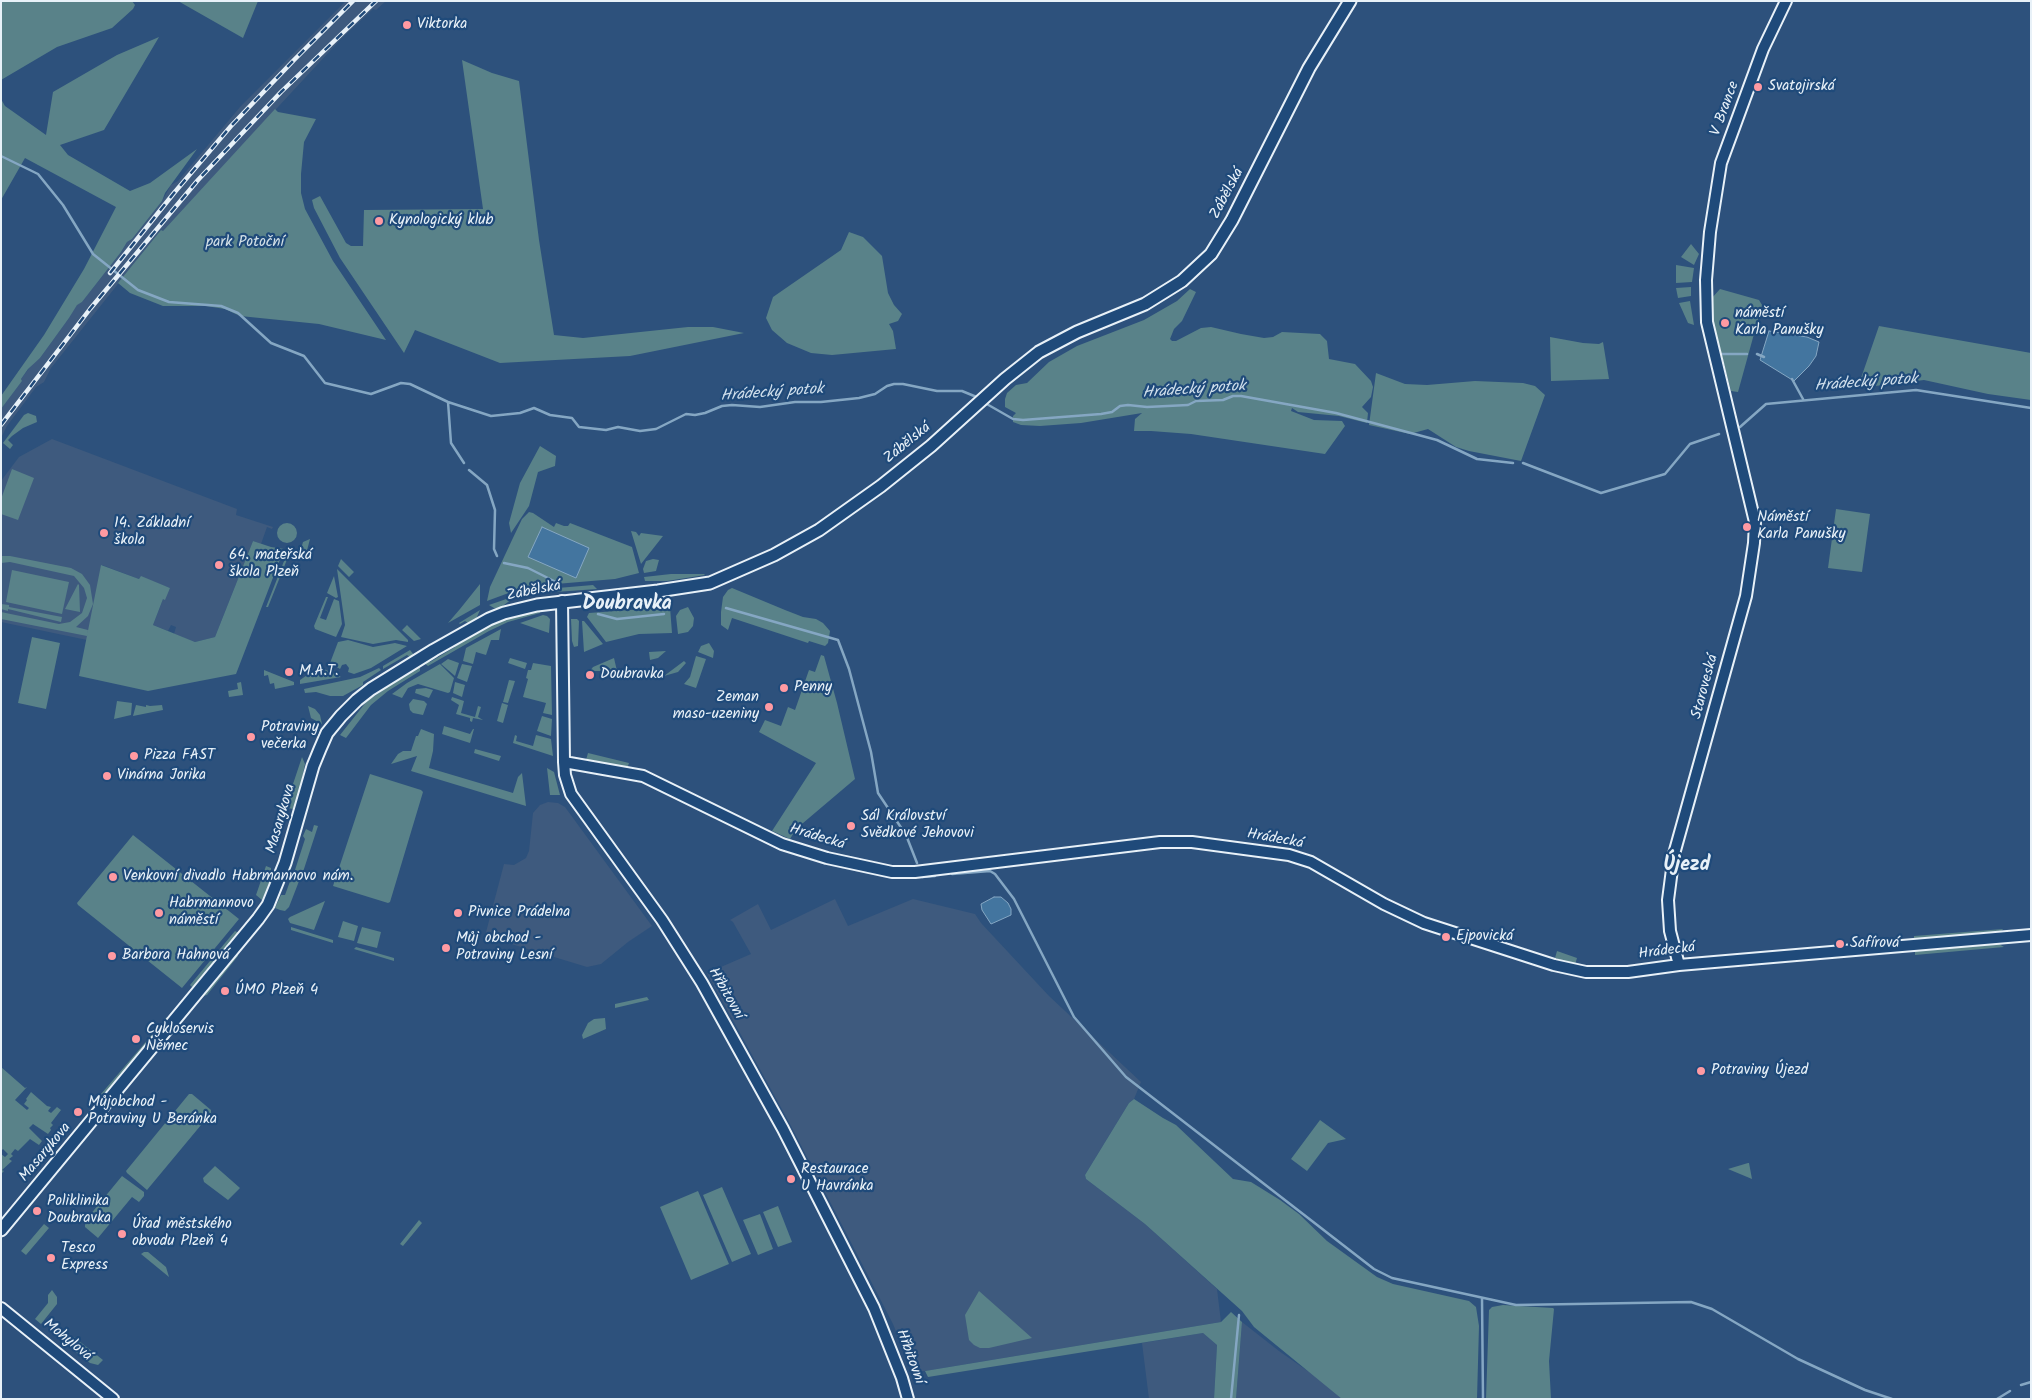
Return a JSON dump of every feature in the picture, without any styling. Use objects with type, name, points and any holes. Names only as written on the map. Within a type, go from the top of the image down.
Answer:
[{"type":"main road","name":"Zábělská","points":[[341,716],[377,685],[489,619],[518,609],[710,583],[774,555],[819,530],[881,486],[931,446],[1005,379],[1047,347],[1077,332],[1145,304],[1182,281],[1211,254],[1232,220],[1310,68],[1350,1]]},
{"type":"main road","name":"Masarykova","points":[[1,1230],[268,905],[285,863],[312,766],[328,733],[341,716]]},
{"type":"street","name":"V Brance","points":[[1730,416],[1706,322],[1706,280],[1710,232],[1722,163],[1763,49],[1786,1]]},
{"type":"street","name":"Staroveská","points":[[1679,965],[1670,931],[1668,900],[1674,854],[1746,596],[1752,562],[1755,522],[1730,416]]},
{"type":"street","name":"Hřbitovní","points":[[562,602],[564,775],[571,794],[662,920],[702,984],[783,1129],[874,1308],[899,1369],[908,1399]]},
{"type":"street","name":"Hrádecká","points":[[564,762],[643,776],[782,844],[827,858],[892,872],[915,872],[1160,842],[1201,844],[1300,858],[1318,865],[1410,917],[1554,965],[1586,972],[1628,972],[1679,965],[2031,935]]},
{"type":"street","name":"Mohylová","points":[[1,1308],[114,1399]]},
{"type":"shaded area","points":[[346,1],[386,1],[376,10],[373,9],[342,38],[163,231],[161,230],[51,368],[44,382],[36,387],[7,426],[1,438],[1,409],[22,381],[21,379],[33,363],[40,358],[69,318],[77,304],[82,302],[127,242],[132,239],[162,201],[171,185],[178,181],[240,107]]},
{"type":"shaded area","points":[[1769,331],[1807,337],[1819,342],[1816,356],[1794,381],[1760,360]]},
{"type":"shaded area","name":"14. Základní škola","points":[[52,439],[237,509],[236,515],[273,527],[272,529],[267,527],[261,544],[253,541],[215,637],[195,642],[174,634],[176,627],[171,625],[168,631],[153,625],[163,599],[170,588],[102,565],[87,640],[1,622],[1,481],[19,457]]},
{"type":"shaded area","points":[[542,527],[589,548],[576,578],[528,557]]},
{"type":"shaded area","points":[[548,802],[558,803],[565,807],[652,926],[628,942],[601,964],[587,967],[485,936],[504,864],[514,865],[526,858],[529,851],[533,813],[540,805]]},
{"type":"shaded area","points":[[994,897],[1001,897],[1008,903],[1011,915],[991,924],[982,910],[981,904]]},
{"type":"shaded area","points":[[835,899],[848,926],[913,899],[975,914],[981,923],[1049,996],[1141,1082],[1134,1099],[1129,1103],[1085,1175],[1086,1179],[1145,1224],[1217,1289],[1221,1322],[925,1371],[912,1371],[893,1324],[789,1122],[707,973],[751,954],[733,922],[730,920],[758,904],[771,930]]},
{"type":"shaded area","points":[[1242,1322],[1279,1351],[1335,1390],[1343,1399],[1236,1399]]},
{"type":"shaded area","points":[[1203,1333],[1217,1345],[1214,1399],[1149,1399],[1142,1343]]},
{"type":"green space","points":[[1,1],[132,1],[135,5],[112,28],[57,47],[1,80]]},
{"type":"green space","points":[[178,1],[258,1],[243,38]]},
{"type":"green space","points":[[159,37],[104,130],[60,145],[68,155],[130,191],[150,183],[197,149],[165,193],[162,201],[132,239],[127,242],[82,302],[77,305],[40,358],[28,369],[21,379],[22,381],[1,409],[1,396],[44,335],[84,269],[116,207],[25,158],[1,200],[1,99],[5,106],[46,135],[53,92],[117,55]]},
{"type":"green space","points":[[462,60],[492,73],[519,81],[539,240],[554,335],[583,338],[688,327],[713,327],[744,333],[630,356],[500,363],[415,330],[404,353],[340,258],[314,208],[312,200],[320,196],[346,243],[351,246],[363,246],[364,210],[483,209]]},
{"type":"green space","name":"park Potoční","points":[[275,109],[278,112],[316,119],[304,142],[301,193],[305,209],[333,261],[386,340],[319,324],[240,316],[225,309],[206,306],[163,306],[130,293],[118,283],[161,230],[163,231]]},
{"type":"green space","points":[[849,232],[863,237],[882,256],[888,293],[894,305],[902,314],[898,321],[889,324],[893,331],[896,349],[832,355],[811,353],[787,343],[772,330],[766,318],[773,297],[841,250]]},
{"type":"green space","points":[[1691,244],[1699,254],[1694,265],[1681,257]]},
{"type":"green space","points":[[1676,265],[1694,268],[1692,282],[1676,283]]},
{"type":"green space","points":[[1691,287],[1691,296],[1678,298],[1676,288]]},
{"type":"green space","points":[[1190,289],[1196,292],[1182,321],[1174,329],[1170,339],[1172,341],[1176,341],[1201,328],[1211,327],[1264,338],[1273,337],[1282,332],[1320,334],[1327,341],[1329,359],[1355,364],[1371,381],[1373,387],[1371,397],[1362,407],[1368,413],[1367,423],[1339,416],[1298,412],[1292,408],[1291,411],[1314,420],[1342,421],[1345,426],[1325,454],[1191,434],[1134,431],[1135,419],[1142,413],[1081,423],[1040,426],[1021,425],[1013,422],[1013,416],[1016,413],[1005,407],[1005,399],[1007,393],[1016,385],[1027,383],[1049,362],[1077,346],[1144,320],[1177,301]]},
{"type":"green space","points":[[1720,289],[1759,300],[1762,305],[1738,392],[1731,391],[1713,321],[1711,299]]},
{"type":"green space","points":[[1690,301],[1694,325],[1688,323],[1679,303]]},
{"type":"green space","points":[[1879,326],[2031,353],[2031,400],[1988,394],[1924,380],[1867,387],[1861,382],[1861,378]]},
{"type":"green space","points":[[1550,337],[1583,343],[1599,344],[1603,342],[1609,379],[1551,381]]},
{"type":"green space","points":[[1376,373],[1405,384],[1427,385],[1475,381],[1523,383],[1535,386],[1545,395],[1521,461],[1456,447],[1428,429],[1410,434],[1369,425]]},
{"type":"green space","points":[[28,413],[36,416],[37,422],[23,428],[8,440],[13,445],[10,449],[3,443],[24,415]]},
{"type":"green space","points":[[540,446],[556,456],[555,466],[538,472],[529,506],[511,533],[509,523],[520,483]]},
{"type":"green space","points":[[12,469],[34,478],[18,520],[1,514],[1,499]]},
{"type":"green space","points":[[1836,509],[1870,514],[1862,572],[1828,568]]},
{"type":"green space","points":[[529,512],[554,527],[556,523],[568,526],[570,523],[632,547],[639,573],[615,579],[544,585],[514,591],[487,601],[490,587],[512,540],[522,519]]},
{"type":"green space","points":[[287,523],[294,526],[297,533],[294,540],[287,543],[280,540],[277,533],[280,526]]},
{"type":"green space","points":[[631,531],[636,532],[639,536],[641,533],[663,536],[641,564]]},
{"type":"green space","points":[[310,539],[305,558],[299,556],[303,542]]},
{"type":"green space","points":[[253,541],[284,549],[236,674],[148,691],[79,676],[101,565],[139,579],[141,576],[170,588],[165,600],[163,599],[153,625],[195,642],[215,637]]},
{"type":"green space","points":[[288,551],[290,552],[268,607],[266,607]]},
{"type":"green space","points":[[1,556],[10,556],[71,568],[82,574],[90,585],[93,604],[88,616],[76,627],[88,630],[87,636],[1,619],[1,612],[59,624],[70,622],[82,613],[87,598],[84,588],[74,576],[10,562],[1,563]]},
{"type":"green space","points":[[341,559],[354,572],[349,577],[338,566]]},
{"type":"green space","points":[[659,560],[656,571],[644,573],[643,569],[646,561]]},
{"type":"green space","points":[[337,569],[408,642],[396,640],[373,644],[341,637],[345,625]]},
{"type":"green space","points":[[12,570],[69,582],[62,614],[6,602]]},
{"type":"green space","points":[[671,574],[705,575],[667,581],[645,581],[644,577]]},
{"type":"green space","points":[[334,576],[338,597],[336,598],[327,593]]},
{"type":"green space","points":[[78,584],[80,612],[65,609]]},
{"type":"green space","points":[[480,584],[480,605],[448,623],[460,609]]},
{"type":"green space","points":[[593,585],[597,589],[528,594],[546,589]]},
{"type":"green space","points":[[732,588],[803,617],[816,619],[823,623],[830,631],[828,643],[825,646],[809,641],[808,643],[732,618],[728,630],[721,625],[721,612],[723,597]]},
{"type":"green space","points":[[326,597],[328,597],[320,618],[326,620],[334,599],[339,601],[342,624],[336,637],[315,629],[314,626]]},
{"type":"green space","points":[[512,597],[500,608],[494,608],[489,605]]},
{"type":"green space","points":[[1,604],[62,617],[61,622],[1,609]]},
{"type":"green space","points":[[670,607],[672,633],[639,634],[606,642],[587,617],[589,613]]},
{"type":"green space","points":[[688,607],[694,618],[693,626],[688,632],[678,634],[676,616],[680,610]]},
{"type":"green space","points":[[480,610],[476,619],[468,623],[465,621],[459,623]]},
{"type":"green space","points":[[541,610],[540,613],[508,622],[489,631],[428,666],[423,662],[430,662],[455,647],[455,644],[491,624],[513,616]]},
{"type":"green space","points":[[543,615],[550,619],[549,633],[520,623]]},
{"type":"green space","points":[[571,619],[579,621],[578,646],[574,647],[572,641]]},
{"type":"green space","points":[[582,621],[584,621],[603,644],[584,652]]},
{"type":"green space","points":[[407,625],[421,639],[414,641],[402,630]]},
{"type":"green space","points":[[501,629],[499,640],[491,640],[486,655],[476,652],[473,664],[463,661],[466,648]]},
{"type":"green space","points":[[32,637],[60,643],[46,709],[18,703]]},
{"type":"green space","points":[[348,640],[373,647],[395,643],[407,646],[371,668],[354,674],[348,672],[349,668],[346,664],[342,665],[340,669],[330,663],[338,642]]},
{"type":"green space","points":[[709,643],[714,651],[713,658],[698,652],[701,646]]},
{"type":"green space","points":[[410,650],[414,655],[410,657],[407,655],[383,669],[383,666]]},
{"type":"green space","points":[[666,651],[658,658],[650,660],[649,652]]},
{"type":"green space","points":[[821,655],[824,656],[837,703],[855,779],[796,829],[790,839],[772,831],[816,763],[759,732],[765,720],[781,726],[788,707],[795,710],[809,670],[815,672]]},
{"type":"green space","points":[[696,656],[706,659],[696,688],[684,684],[690,677]]},
{"type":"green space","points":[[510,658],[527,663],[525,669],[508,663]]},
{"type":"green space","points":[[614,658],[617,671],[590,671],[593,667]]},
{"type":"green space","points":[[448,659],[459,663],[455,676],[441,664]]},
{"type":"green space","points":[[684,661],[686,663],[678,672],[664,676]]},
{"type":"green space","points":[[533,663],[551,666],[552,715],[543,713],[546,703],[523,697],[528,679],[526,678],[528,670],[531,670]]},
{"type":"green space","points":[[440,664],[454,678],[450,692],[418,684],[408,688],[402,698],[392,694],[407,683]]},
{"type":"green space","points":[[462,664],[472,666],[467,682],[457,678]]},
{"type":"green space","points":[[420,665],[420,671],[388,691],[371,705],[346,738],[340,735],[367,701]]},
{"type":"green space","points":[[379,668],[381,670],[363,682],[363,685],[343,696],[330,696],[316,692],[305,693],[304,689],[360,677]]},
{"type":"green space","points":[[316,669],[324,669],[341,677],[300,684],[300,680]]},
{"type":"green space","points":[[264,670],[294,682],[294,685],[275,689],[274,683],[270,684],[268,675],[264,676]]},
{"type":"green space","points":[[509,680],[515,681],[508,703],[503,702]]},
{"type":"green space","points":[[241,682],[243,695],[229,697],[228,691],[238,689],[237,683]]},
{"type":"green space","points":[[455,682],[465,685],[462,697],[453,693]]},
{"type":"green space","points":[[426,688],[433,690],[429,698],[415,693],[416,689]]},
{"type":"green space","points":[[452,697],[464,701],[461,713],[475,717],[478,706],[481,707],[478,717],[483,720],[473,718],[472,722],[470,718],[456,714],[459,705],[451,700]]},
{"type":"green space","points":[[413,699],[424,701],[427,704],[423,715],[413,713],[410,710],[409,704]]},
{"type":"green space","points":[[117,701],[132,703],[131,715],[114,719]]},
{"type":"green space","points":[[502,703],[508,705],[503,723],[497,721]]},
{"type":"green space","points":[[136,705],[146,707],[146,705],[162,705],[163,710],[133,716]]},
{"type":"green space","points":[[308,706],[315,709],[320,715],[322,724],[311,718]]},
{"type":"green space","points":[[542,716],[552,719],[551,736],[537,731]]},
{"type":"green space","points":[[444,726],[470,734],[474,729],[470,743],[442,734]]},
{"type":"green space","points":[[421,729],[434,734],[429,768],[513,793],[518,777],[522,773],[526,806],[411,771],[417,756],[391,764],[398,754],[403,751],[411,751],[416,736],[418,736]]},
{"type":"green space","points":[[515,735],[517,736],[516,741],[533,746],[536,735],[551,739],[553,756],[513,743]]},
{"type":"green space","points":[[475,749],[501,756],[499,761],[474,753]]},
{"type":"green space","points":[[588,753],[629,763],[627,769],[586,760]]},
{"type":"green space","points":[[302,757],[305,764],[298,798],[293,809],[288,808],[286,805]]},
{"type":"green space","points":[[547,768],[554,772],[560,795],[550,795]]},
{"type":"green space","points":[[370,774],[423,792],[390,902],[388,903],[333,886]]},
{"type":"green space","points":[[314,825],[318,826],[303,872],[295,870],[305,839],[303,836],[306,829],[312,832]]},
{"type":"green space","points":[[133,835],[239,919],[182,988],[77,903]]},
{"type":"green space","points":[[266,866],[271,868],[271,881],[262,900],[256,895]]},
{"type":"green space","points":[[293,873],[301,876],[289,907],[285,911],[275,908],[281,895],[285,895]]},
{"type":"green space","points":[[325,901],[314,930],[290,923],[288,919],[290,917]]},
{"type":"green space","points":[[343,921],[358,926],[354,941],[338,937]]},
{"type":"green space","points":[[291,927],[333,940],[333,943],[291,930]]},
{"type":"green space","points":[[362,927],[381,932],[377,948],[357,943]]},
{"type":"green space","points":[[2003,929],[2000,933],[1914,942],[1914,936]]},
{"type":"green space","points":[[235,931],[239,933],[194,989],[190,985]]},
{"type":"green space","points":[[1999,944],[2004,947],[1915,955],[1915,951]]},
{"type":"green space","points":[[356,947],[394,958],[394,961],[354,949]]},
{"type":"green space","points":[[1557,951],[1577,958],[1575,965],[1555,958]]},
{"type":"green space","points":[[238,954],[207,995],[203,996]]},
{"type":"green space","points":[[647,997],[649,1000],[615,1008],[615,1004]]},
{"type":"green space","points":[[167,1017],[171,1017],[99,1103],[97,1103],[101,1094]]},
{"type":"green space","points":[[605,1018],[606,1029],[583,1039],[582,1035],[588,1023],[594,1019]]},
{"type":"green space","points":[[1,1067],[25,1088],[27,1087],[15,1100],[27,1110],[29,1108],[24,1104],[31,1092],[47,1106],[51,1107],[48,1111],[51,1113],[57,1107],[61,1110],[51,1123],[53,1125],[48,1134],[33,1124],[29,1128],[42,1141],[39,1145],[30,1139],[18,1151],[15,1149],[11,1154],[13,1156],[9,1159],[12,1161],[2,1170],[4,1171],[1,1174],[1,1154],[5,1157],[8,1154],[3,1149],[1,1151]]},
{"type":"green space","points":[[189,1094],[192,1094],[211,1110],[211,1113],[147,1190],[126,1171]]},
{"type":"green space","points":[[1134,1099],[1176,1125],[1233,1179],[1251,1182],[1280,1200],[1299,1214],[1327,1241],[1377,1277],[1393,1284],[1469,1301],[1476,1307],[1479,1326],[1477,1399],[1342,1399],[1254,1327],[1242,1311],[1145,1224],[1086,1179],[1085,1175],[1129,1103]]},
{"type":"green space","points":[[1320,1120],[1346,1139],[1328,1143],[1307,1171],[1291,1159]]},
{"type":"green space","points":[[1748,1163],[1752,1179],[1728,1169]]},
{"type":"green space","points":[[215,1166],[240,1188],[228,1200],[204,1182],[203,1178]]},
{"type":"green space","points":[[122,1176],[144,1192],[144,1196],[139,1202],[132,1197],[98,1238],[85,1227],[85,1221]]},
{"type":"green space","points":[[722,1187],[751,1254],[732,1262],[703,1195]]},
{"type":"green space","points":[[698,1191],[729,1264],[691,1280],[660,1207]]},
{"type":"green space","points":[[778,1206],[792,1242],[778,1247],[763,1212]]},
{"type":"green space","points":[[760,1214],[773,1249],[758,1255],[743,1220]]},
{"type":"green space","points":[[419,1220],[422,1223],[403,1246],[400,1244]]},
{"type":"green space","points":[[44,1224],[49,1228],[26,1255],[21,1251]]},
{"type":"green space","points":[[148,1252],[166,1267],[169,1277],[141,1254]]},
{"type":"green space","points":[[52,1290],[57,1297],[57,1304],[41,1324],[35,1319],[48,1303],[48,1295]]},
{"type":"green space","points":[[979,1291],[1032,1338],[989,1348],[980,1348],[974,1345],[969,1340],[965,1315]]},
{"type":"green space","points":[[1503,1305],[1554,1309],[1549,1361],[1551,1399],[1486,1399],[1489,1310],[1492,1307]]},
{"type":"green space","points":[[1231,1312],[1242,1322],[1236,1399],[1214,1399],[1217,1345],[1203,1333],[928,1377],[925,1371],[1221,1322]]},
{"type":"green space","points":[[74,1337],[103,1360],[98,1365],[90,1363],[68,1346],[68,1343]]},
{"type":"waterway","name":"Hrádecký potok","points":[[1,156],[38,174],[63,205],[93,254],[138,290],[169,302],[221,306],[238,313],[271,343],[304,356],[325,383],[371,394],[401,383],[410,384],[448,402],[491,416],[520,413],[534,408],[550,415],[572,418],[579,427],[606,430],[618,427],[640,431],[656,429],[686,414],[705,413],[722,406],[760,407],[795,402],[821,402],[859,398],[875,394],[894,384],[937,391],[962,391],[979,398]]},
{"type":"waterway","points":[[1718,354],[1747,354]]},
{"type":"waterway","points":[[1757,354],[1764,357]]},
{"type":"waterway","points":[[1792,379],[1803,399]]},
{"type":"waterway","name":"Hrádecký potok","points":[[1740,427],[1766,404],[1916,390],[2031,408]]},
{"type":"waterway","name":"Hrádecký potok","points":[[985,403],[1013,419],[1023,420],[1101,414],[1112,412],[1120,406],[1128,405],[1147,407],[1188,405],[1196,401],[1223,400],[1233,396],[1241,396],[1336,413],[1437,440],[1477,459],[1513,463]]},
{"type":"waterway","points":[[448,402],[451,443],[464,463]]},
{"type":"waterway","name":"Hrádecký potok","points":[[1523,463],[1601,493],[1665,474],[1690,444],[1719,434]]},
{"type":"waterway","points":[[469,470],[487,485],[495,510],[494,549],[497,556]]},
{"type":"waterway","points":[[504,563],[528,568],[556,582]]},
{"type":"waterway","points":[[726,608],[838,640],[849,669],[871,752],[878,793],[906,835],[917,863]]},
{"type":"waterway","points":[[598,614],[617,619],[664,614]]},
{"type":"waterway","points":[[952,874],[990,871],[995,874],[1014,899],[1074,1017],[1126,1077],[1374,1269],[1392,1278],[1516,1305],[1691,1302],[1712,1309],[1798,1359],[1865,1390],[1892,1399]]},
{"type":"waterway","points":[[922,877],[935,876]]},
{"type":"waterway","points":[[1482,1298],[1483,1399]]},
{"type":"waterway","points":[[1231,1399],[1239,1315]]},
{"type":"waterway","points":[[2021,1385],[2031,1382]]},
{"type":"waterway","points":[[1997,1399],[2010,1391]]},
{"type":"railway","points":[[110,273],[231,126],[353,1]]},
{"type":"railway","points":[[1,425],[90,309],[198,180],[281,92],[376,1]]},
{"type":"place","name":"Viktorka","points":[[407,25]]},
{"type":"place","name":"Svatojirská","points":[[1758,87]]},
{"type":"place","name":"Kynologický klub","points":[[379,221]]},
{"type":"place","name":"náměstí Karla Panušky","points":[[1725,323]]},
{"type":"place","name":"Náměstí Karla Panušky","points":[[1747,527]]},
{"type":"place","name":"14. Základní škola","points":[[104,533]]},
{"type":"place","name":"64. mateřská škola Plzeň","points":[[219,565]]},
{"type":"place","name":"M.A.T.","points":[[289,672]]},
{"type":"place","name":"Doubravka","points":[[590,675]]},
{"type":"place","name":"Penny","points":[[784,688]]},
{"type":"place","name":"Zeman maso-uzeniny","points":[[769,707]]},
{"type":"place","name":"Potraviny večerka","points":[[251,737]]},
{"type":"place","name":"Pizza FAST","points":[[134,756]]},
{"type":"place","name":"Vinárna Jorika","points":[[107,776]]},
{"type":"place","name":"Sál Království Svědkové Jehovovi","points":[[851,826]]},
{"type":"place","name":"Venkovní divadlo Habrmannovo nám.","points":[[113,877]]},
{"type":"place","name":"Habrmannovo náměstí","points":[[159,913]]},
{"type":"place","name":"Pivnice Prádelna","points":[[458,913]]},
{"type":"place","name":"Ejpovická","points":[[1446,937]]},
{"type":"place","name":"Safírová","points":[[1840,944]]},
{"type":"place","name":"Můj obchod - Potraviny Lesní","points":[[446,948]]},
{"type":"place","name":"Barbora Hahnová","points":[[112,956]]},
{"type":"place","name":"ÚMO Plzeň 4","points":[[225,991]]},
{"type":"place","name":"Cykloservis Němec","points":[[136,1039]]},
{"type":"place","name":"Potraviny Újezd","points":[[1701,1071]]},
{"type":"place","name":"Můjobchod - Potraviny U Beránka","points":[[78,1112]]},
{"type":"place","name":"Restaurace U Havránka","points":[[791,1179]]},
{"type":"place","name":"Poliklinika Doubravka","points":[[37,1211]]},
{"type":"place","name":"Úřad městského obvodu Plzeň 4","points":[[122,1234]]},
{"type":"place","name":"Tesco Express","points":[[51,1258]]},
{"type":"district","name":"Doubravka","points":[[627,606]]},
{"type":"district","name":"Újezd","points":[[1687,867]]}]
